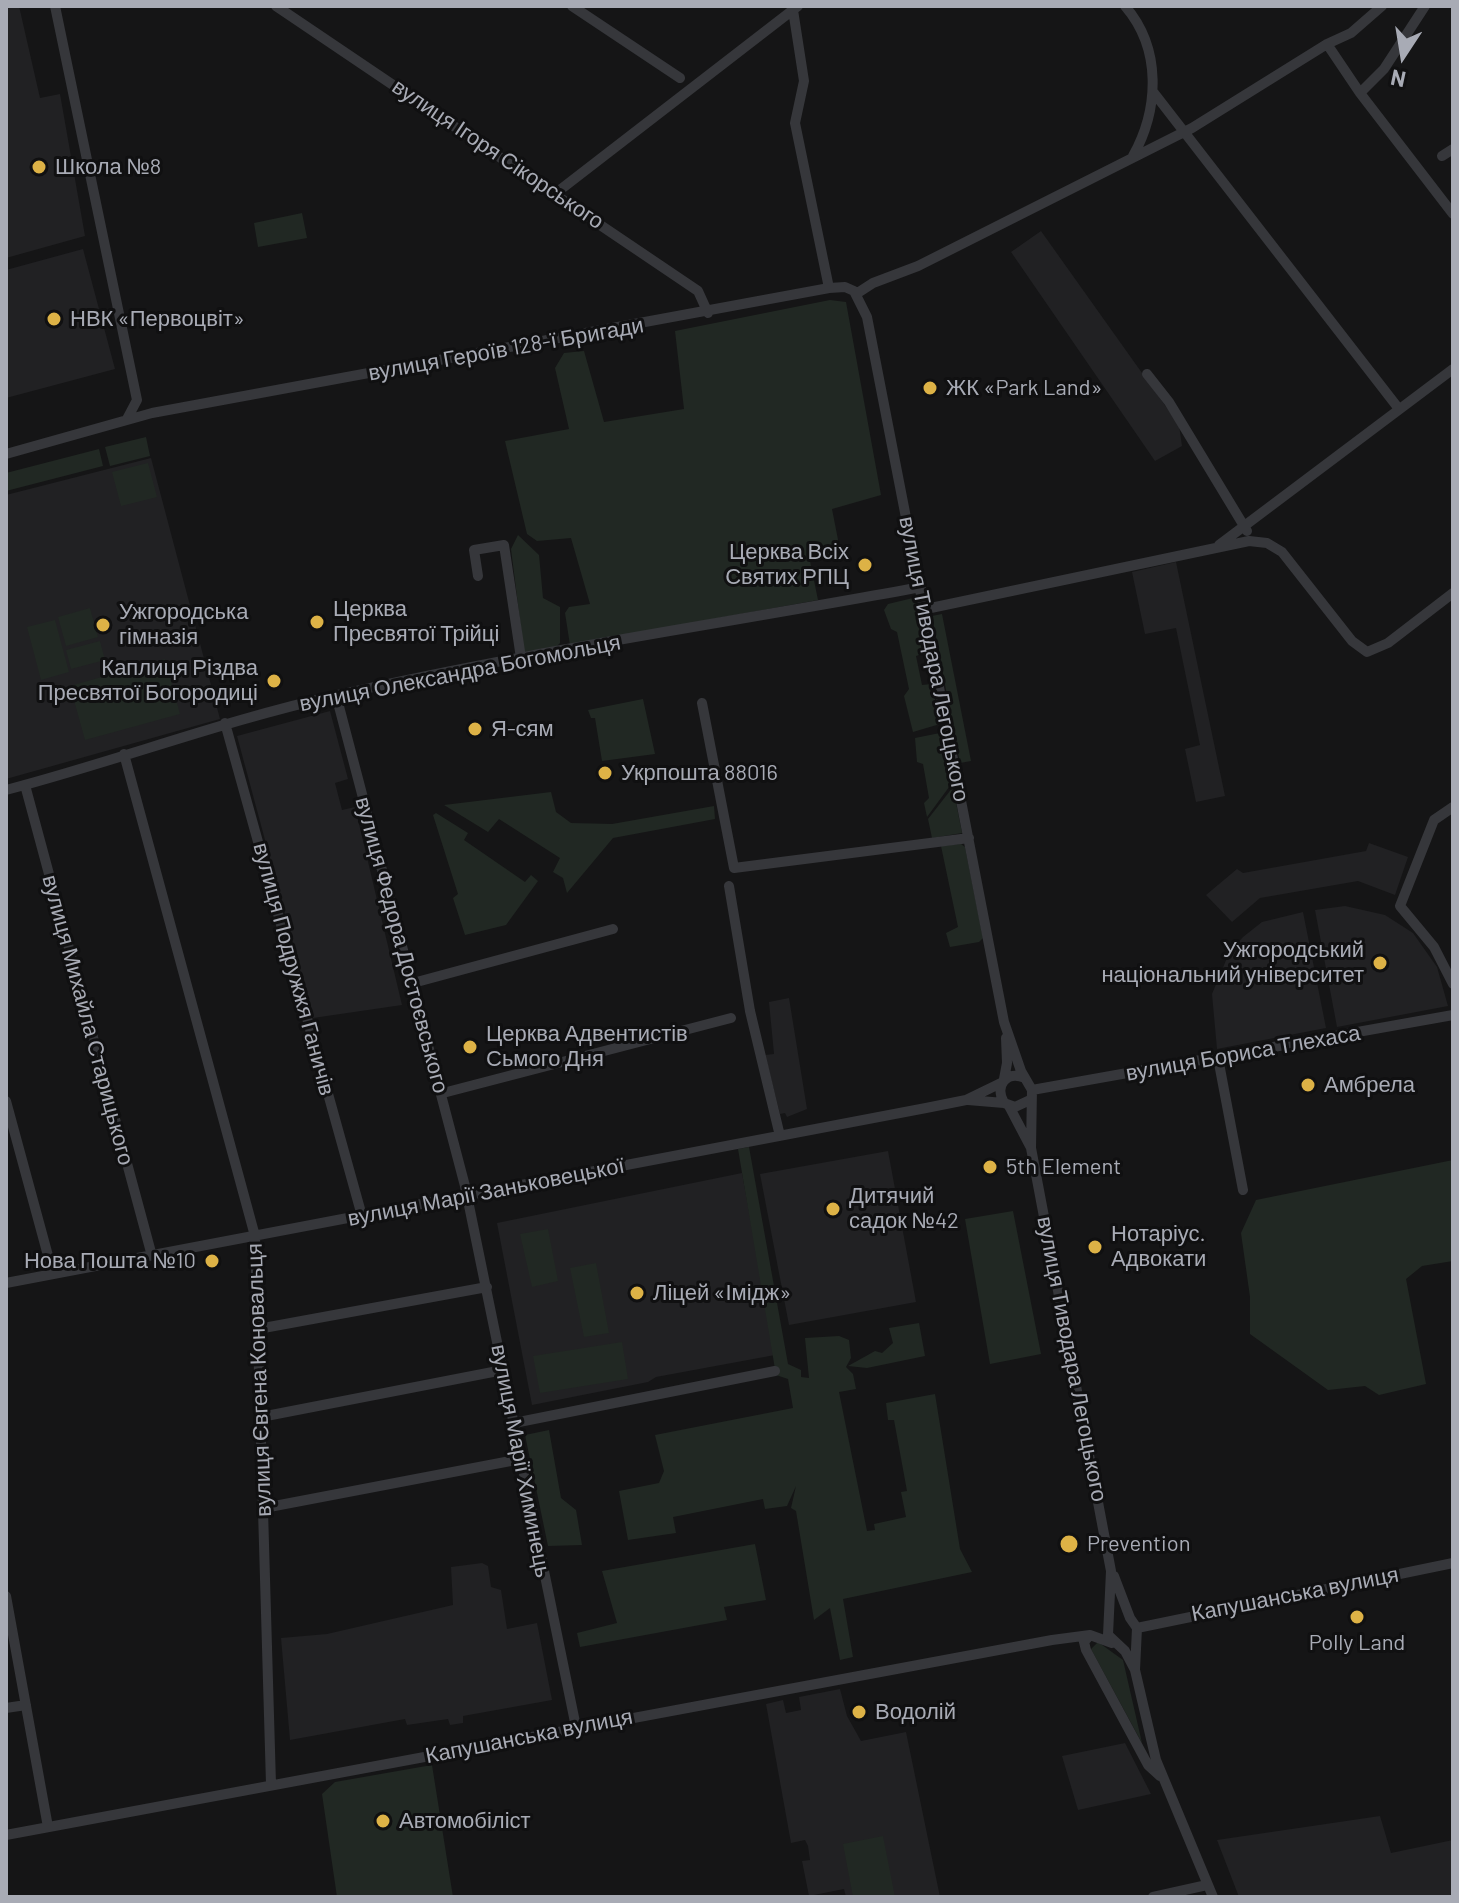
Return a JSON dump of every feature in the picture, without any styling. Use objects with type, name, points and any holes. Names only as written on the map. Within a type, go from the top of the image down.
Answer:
[{"type":"street","points":[[55,6],[137,400],[152,413]]},
{"type":"street","name":"вулиця Ігоря Сікорського","points":[[276,6],[698,291],[708,313]]},
{"type":"street","points":[[572,6],[680,78]]},
{"type":"street","points":[[1125,6],[1146,45],[1154,93],[1149,122],[1133,156]]},
{"type":"street","points":[[856,294],[873,283],[918,266],[1183,132],[1327,44],[1351,33],[1382,6]]},
{"type":"street","points":[[1360,93],[1384,69],[1425,6]]},
{"type":"street","points":[[556,193],[796,8]]},
{"type":"street","points":[[796,8],[804,81],[795,123],[829,288]]},
{"type":"street","points":[[1327,44],[1360,93],[1453,214]]},
{"type":"street","points":[[1154,93],[1399,409]]},
{"type":"street","points":[[1442,156],[1453,149]]},
{"type":"street","name":"вулиця Героїв 128-ї Бригади","points":[[6,454],[152,413],[708,313],[829,288],[845,287],[856,294]]},
{"type":"street","name":"вулиця Тиводара Легоцького","points":[[856,294],[867,317],[1006,1026],[1026,1079]]},
{"type":"street","points":[[1214,549],[1453,369]]},
{"type":"street","points":[[1147,374],[1169,402],[1246,526],[1249,541]]},
{"type":"street","points":[[127,419],[137,400]]},
{"type":"street","points":[[926,609],[1249,541],[1267,543],[1282,552],[1352,641],[1367,652],[1388,643],[1453,593]]},
{"type":"street","points":[[478,576],[474,550],[504,545],[521,658]]},
{"type":"street","name":"вулиця Олександра Богомольця","points":[[6,790],[225,723],[336,695],[521,658],[921,587]]},
{"type":"street","name":"вулиця Федора Достоєвського","points":[[336,695],[468,1196]]},
{"type":"street","points":[[702,703],[734,868],[969,838]]},
{"type":"street","name":"вулиця Подружжя Ганичів","points":[[225,723],[362,1216]]},
{"type":"street","name":"вулиця Євгена Коновальця","points":[[124,754],[255,1236],[271,1784]]},
{"type":"street","name":"вулиця Михайла Старицького","points":[[25,785],[152,1256]]},
{"type":"street","points":[[1453,807],[1434,820],[1400,906],[1434,947],[1453,984]]},
{"type":"street","points":[[729,886],[750,1011],[780,1136]]},
{"type":"street","points":[[413,983],[613,929]]},
{"type":"street","name":"вулиця Бориса Тлехаса","points":[[1031,1095],[1453,1015]]},
{"type":"street","points":[[443,1093],[731,1018]]},
{"type":"street","name":"вулиця Тиводара Легоцького","points":[[1002,1081],[1006,1026]]},
{"type":"street","points":[[1218,1058],[1243,1190]]},
{"type":"street","points":[[1017,1075],[1026,1079],[1031,1095],[1021,1107],[1007,1104],[1002,1081],[1017,1075]]},
{"type":"street","name":"вулиця Марії Заньковецької","points":[[966,1100],[1002,1081]]},
{"type":"street","name":"вулиця Тиводара Легоцького","points":[[1031,1095],[1031,1148],[1111,1571],[1112,1621]]},
{"type":"street","name":"вулиця Марії Заньковецької","points":[[6,1283],[966,1100],[1007,1104]]},
{"type":"street","points":[[6,1101],[53,1274]]},
{"type":"street","name":"вулиця Тиводара Легоцького","points":[[1007,1104],[1031,1148]]},
{"type":"street","name":"вулиця Марії Химинець","points":[[468,1196],[576,1727]]},
{"type":"street","points":[[258,1329],[487,1287]]},
{"type":"street","points":[[261,1417],[503,1370]]},
{"type":"street","points":[[514,1423],[775,1371]]},
{"type":"street","points":[[264,1508],[521,1459]]},
{"type":"street","name":"Капушанська вулиця","points":[[1137,1632],[1453,1563]]},
{"type":"street","name":"вулиця Тиводара Легоцького","points":[[1111,1571],[1130,1618]]},
{"type":"street","points":[[6,1596],[48,1827]]},
{"type":"street","points":[[1135,1670],[1108,1631],[1112,1621],[1120,1617],[1130,1618],[1137,1632],[1135,1670],[1161,1777],[1213,1897]]},
{"type":"street","name":"Капушанська вулиця","points":[[1052,1640],[1112,1621]]},
{"type":"street","points":[[1115,1644],[1127,1646],[1137,1632]]},
{"type":"street","points":[[1090,1635],[1084,1642],[1086,1650],[1148,1765],[1161,1777]]},
{"type":"street","name":"Капушанська вулиця","points":[[6,1835],[1052,1640],[1090,1635],[1115,1644]]},
{"type":"street","points":[[1052,1640],[1071,1642],[1086,1650]]},
{"type":"street","points":[[6,1708],[26,1705]]},
{"type":"street","points":[[1153,1897],[1207,1885]]},
{"type":"shaded area","name":"Школа №8","points":[[19,6],[40,98],[60,94],[85,236],[6,258],[6,8]]},
{"type":"shaded area","points":[[302,213],[307,238],[258,247],[254,223]]},
{"type":"shaded area","points":[[1041,231],[1179,425],[1182,446],[1155,461],[1011,252]]},
{"type":"shaded area","name":"НВК «Первоцвіт»","points":[[83,249],[115,369],[6,398],[6,270]]},
{"type":"shaded area","points":[[830,300],[846,302],[881,495],[832,509],[841,555],[810,561],[818,600],[570,645],[565,613],[569,607],[590,604],[571,538],[537,541],[527,534],[505,441],[569,429],[555,368],[564,353],[584,351],[604,422],[684,409],[675,331]]},
{"type":"shaded area","points":[[146,437],[150,456],[110,466],[105,447]]},
{"type":"shaded area","points":[[99,449],[103,466],[6,491],[6,473]]},
{"type":"shaded area","name":"Ужгородська гімназія","points":[[151,458],[220,719],[6,779],[6,495]]},
{"type":"shaded area","points":[[148,463],[157,497],[121,506],[112,472]]},
{"type":"shaded area","points":[[518,535],[539,555],[543,598],[560,607],[560,643],[556,647],[524,652],[511,549]]},
{"type":"shaded area","points":[[1176,562],[1225,796],[1196,802],[1185,749],[1200,745],[1176,628],[1145,634],[1132,572]]},
{"type":"shaded area","points":[[913,598],[916,600],[925,653],[916,656],[922,685],[932,684],[940,724],[913,732],[904,696],[909,689],[897,632],[891,629],[884,610],[888,604]]},
{"type":"shaded area","points":[[90,608],[98,637],[66,646],[58,617]]},
{"type":"shaded area","points":[[942,614],[971,761],[960,763],[932,616]]},
{"type":"shaded area","points":[[55,620],[69,672],[41,680],[27,627]]},
{"type":"shaded area","points":[[100,641],[105,660],[71,669],[66,650]]},
{"type":"shaded area","points":[[165,659],[180,714],[85,740],[70,686]]},
{"type":"shaded area","points":[[643,699],[655,754],[602,761],[595,718],[591,718],[588,710]]},
{"type":"shaded area","points":[[330,711],[348,779],[335,783],[342,810],[355,807],[402,1005],[313,1018],[237,736]]},
{"type":"shaded area","points":[[940,733],[952,783],[927,817],[924,803],[929,798],[923,764],[917,762],[915,738]]},
{"type":"shaded area","points":[[953,787],[962,833],[932,838],[928,819]]},
{"type":"shaded area","points":[[551,792],[556,812],[571,823],[612,824],[714,806],[715,819],[613,838],[567,893],[563,878],[553,872],[560,858],[499,819],[488,832],[444,805]]},
{"type":"shaded area","points":[[436,813],[468,833],[464,840],[525,882],[531,875],[538,881],[506,925],[465,935],[453,898],[458,894],[433,815]]},
{"type":"shaded area","name":"Ужгородський національний університет","points":[[1369,843],[1408,857],[1395,895],[1358,881],[1260,898],[1232,922],[1206,895],[1237,869],[1243,873],[1366,851]]},
{"type":"shaded area","points":[[961,844],[965,847],[983,938],[979,942],[950,947],[946,933],[958,927],[941,846]]},
{"type":"shaded area","name":"Ужгородський національний університет","points":[[1345,906],[1385,915],[1413,933],[1437,967],[1448,1006],[1337,1027],[1315,910]]},
{"type":"shaded area","points":[[1303,912],[1326,1028],[1217,1049],[1212,994],[1229,953],[1262,922]]},
{"type":"shaded area","points":[[789,998],[807,1109],[787,1117],[785,1113],[780,1114],[765,1055],[774,1054],[769,1002]]},
{"type":"shaded area","points":[[749,1147],[788,1364],[801,1370],[801,1377],[809,1378],[805,1338],[839,1336],[849,1340],[851,1358],[846,1367],[853,1374],[856,1389],[839,1392],[867,1531],[875,1530],[874,1524],[906,1517],[901,1492],[907,1491],[894,1420],[888,1420],[886,1403],[935,1394],[960,1549],[972,1572],[843,1599],[853,1657],[840,1660],[830,1608],[814,1620],[796,1511],[791,1508],[796,1486],[787,1506],[765,1509],[763,1499],[673,1517],[676,1533],[628,1540],[619,1491],[659,1483],[664,1471],[655,1435],[793,1408],[788,1379],[776,1375],[738,1149]]},
{"type":"shaded area","name":"Дитячий садок №42","points":[[888,1151],[916,1302],[789,1325],[760,1174]]},
{"type":"shaded area","points":[[1453,1160],[1453,1261],[1422,1266],[1406,1279],[1426,1384],[1379,1395],[1365,1386],[1328,1390],[1250,1334],[1250,1297],[1241,1233],[1256,1200]]},
{"type":"shaded area","name":"Ліцей «Імідж»","points":[[742,1173],[775,1355],[656,1377],[648,1382],[532,1405],[497,1223]]},
{"type":"shaded area","points":[[1013,1211],[1041,1354],[990,1364],[965,1219]]},
{"type":"shaded area","points":[[548,1229],[558,1281],[532,1287],[520,1234]]},
{"type":"shaded area","points":[[596,1263],[609,1333],[584,1337],[570,1268]]},
{"type":"shaded area","points":[[919,1323],[925,1356],[867,1368],[848,1366],[875,1351],[882,1353],[893,1343],[889,1328]]},
{"type":"shaded area","points":[[622,1342],[628,1379],[540,1393],[533,1356]]},
{"type":"shaded area","points":[[549,1430],[561,1498],[576,1510],[582,1545],[548,1546],[525,1435]]},
{"type":"shaded area","points":[[755,1544],[766,1600],[724,1607],[727,1620],[580,1647],[577,1633],[617,1623],[602,1571]]},
{"type":"shaded area","points":[[482,1563],[488,1566],[491,1587],[501,1590],[507,1629],[537,1623],[552,1700],[463,1716],[463,1723],[450,1725],[448,1719],[407,1725],[405,1719],[290,1740],[281,1638],[327,1634],[453,1605],[451,1567]]},
{"type":"shaded area","points":[[1098,1642],[1123,1660],[1142,1743],[1091,1649]]},
{"type":"shaded area","points":[[840,1689],[847,1716],[861,1741],[906,1732],[940,1897],[846,1897],[844,1889],[809,1896],[802,1861],[810,1860],[808,1846],[805,1840],[791,1843],[766,1704],[783,1700],[786,1713],[801,1710],[799,1697]]},
{"type":"shaded area","points":[[1125,1743],[1151,1794],[1078,1810],[1062,1756]]},
{"type":"shaded area","name":"Автомобіліст","points":[[432,1765],[453,1897],[337,1897],[322,1794],[335,1782]]},
{"type":"shaded area","points":[[1380,1816],[1391,1853],[1453,1840],[1453,1897],[1239,1897],[1217,1840]]},
{"type":"shaded area","points":[[883,1836],[895,1897],[853,1897],[843,1844]]},
{"type":"place","name":"Школа №8","points":[[39,167]]},
{"type":"place","name":"НВК «Первоцвіт»","points":[[54,319]]},
{"type":"place","name":"ЖК «Park Land»","points":[[930,388]]},
{"type":"place","name":"Церква Всіх Святих РПЦ","points":[[865,565]]},
{"type":"place","name":"Церква Пресвятої Трійці","points":[[317,622]]},
{"type":"place","name":"Ужгородська гімназія","points":[[103,625]]},
{"type":"place","name":"Каплиця Різдва Пресвятої Богородиці","points":[[274,681]]},
{"type":"place","name":"Я-сям","points":[[475,729]]},
{"type":"place","name":"Укрпошта 88016","points":[[605,773]]},
{"type":"place","name":"Ужгородський національний університет","points":[[1380,963]]},
{"type":"place","name":"Церква Адвентистів Сьмого Дня","points":[[470,1047]]},
{"type":"place","name":"Амбрела","points":[[1308,1085]]},
{"type":"place","name":"5th Element","points":[[990,1167]]},
{"type":"place","name":"Дитячий садок №42","points":[[833,1209]]},
{"type":"place","name":"Нотаріус. Адвокати","points":[[1095,1247]]},
{"type":"place","name":"Нова Пошта №10","points":[[212,1261]]},
{"type":"place","name":"Ліцей «Імідж»","points":[[637,1293]]},
{"type":"place","name":"Prevention","points":[[1069,1544]]},
{"type":"place","name":"Polly Land","points":[[1357,1617]]},
{"type":"place","name":"Водолій","points":[[859,1712]]},
{"type":"place","name":"Автомобіліст","points":[[383,1821]]}]
